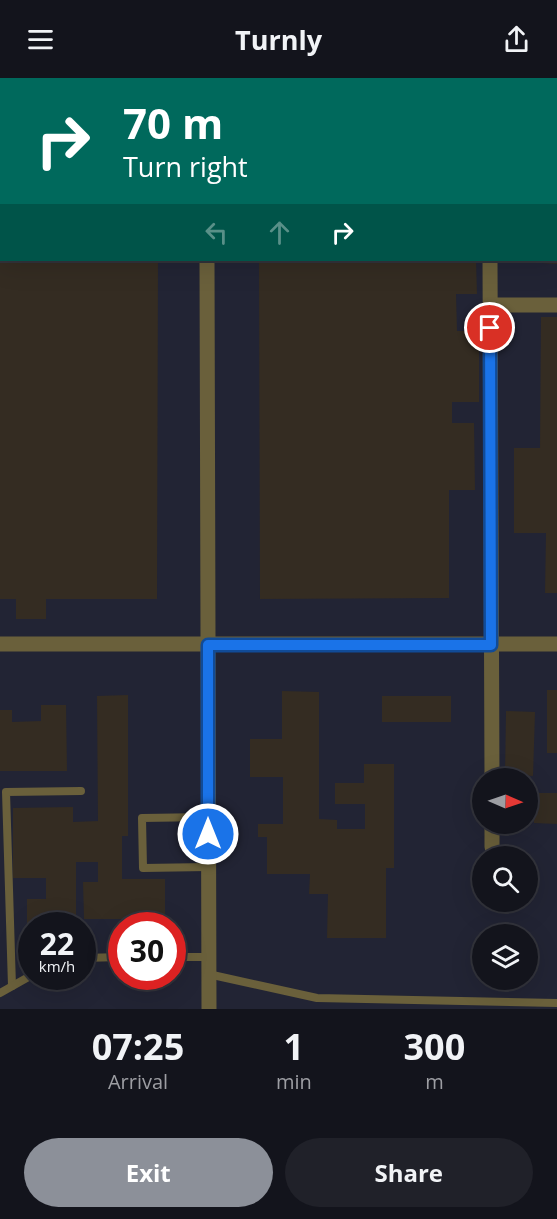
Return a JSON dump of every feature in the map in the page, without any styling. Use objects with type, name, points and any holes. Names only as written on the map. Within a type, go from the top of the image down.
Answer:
[{"type":"street","points":[[207,261],[208,1009]]},
{"type":"street","points":[[490,261],[492,768]]},
{"type":"street","points":[[490,305],[557,305]]},
{"type":"street","points":[[0,645],[557,644]]},
{"type":"lane","points":[[12,986],[6,792],[81,791]]},
{"type":"lane","points":[[208,818],[142,819],[143,868],[208,867]]},
{"type":"lane","points":[[186,957],[208,957]]},
{"type":"lane","points":[[208,974],[317,998],[557,1003]]},
{"type":"lane","points":[[0,993],[18,983]]},
{"type":"shaded area","points":[[0,261],[557,261],[557,1009],[0,1009]]},
{"type":"building","points":[[0,261],[158,261],[157,599],[46,599],[46,619],[16,619],[16,599],[0,599]]},
{"type":"building","points":[[259,261],[476,261],[477,294],[456,294],[457,331],[479,331],[479,402],[452,402],[452,423],[474,423],[475,490],[449,490],[449,598],[260,599]]},
{"type":"building","points":[[542,261],[557,261],[557,264],[542,263]]},
{"type":"building","points":[[541,317],[557,317],[557,593],[545,593],[546,533],[514,533],[514,448],[540,448]]},
{"type":"building","points":[[547,690],[557,690],[557,753],[547,753]]},
{"type":"building","points":[[282,691],[319,692],[319,819],[337,820],[337,829],[365,829],[365,804],[335,804],[335,783],[364,783],[364,764],[394,764],[394,868],[386,868],[386,938],[327,938],[328,894],[309,894],[310,874],[267,874],[267,837],[258,837],[258,824],[283,824],[283,777],[250,777],[250,739],[282,739]]},
{"type":"building","points":[[128,695],[128,836],[122,836],[122,879],[165,879],[165,912],[108,912],[108,919],[96,919],[96,912],[84,912],[83,882],[98,882],[98,862],[76,862],[76,912],[27,912],[27,899],[46,899],[46,878],[13,878],[13,808],[73,807],[73,822],[98,821],[97,696]]},
{"type":"building","points":[[382,696],[451,696],[451,722],[382,722]]},
{"type":"building","points":[[41,705],[66,705],[67,771],[0,771],[0,710],[12,710],[12,722],[41,721]]},
{"type":"building","points":[[506,711],[535,712],[533,768],[505,768]]},
{"type":"building","points":[[538,793],[557,793],[557,824],[538,823]]},
{"type":"route","points":[[208,834],[208,645],[491,645],[490,328]]}]
